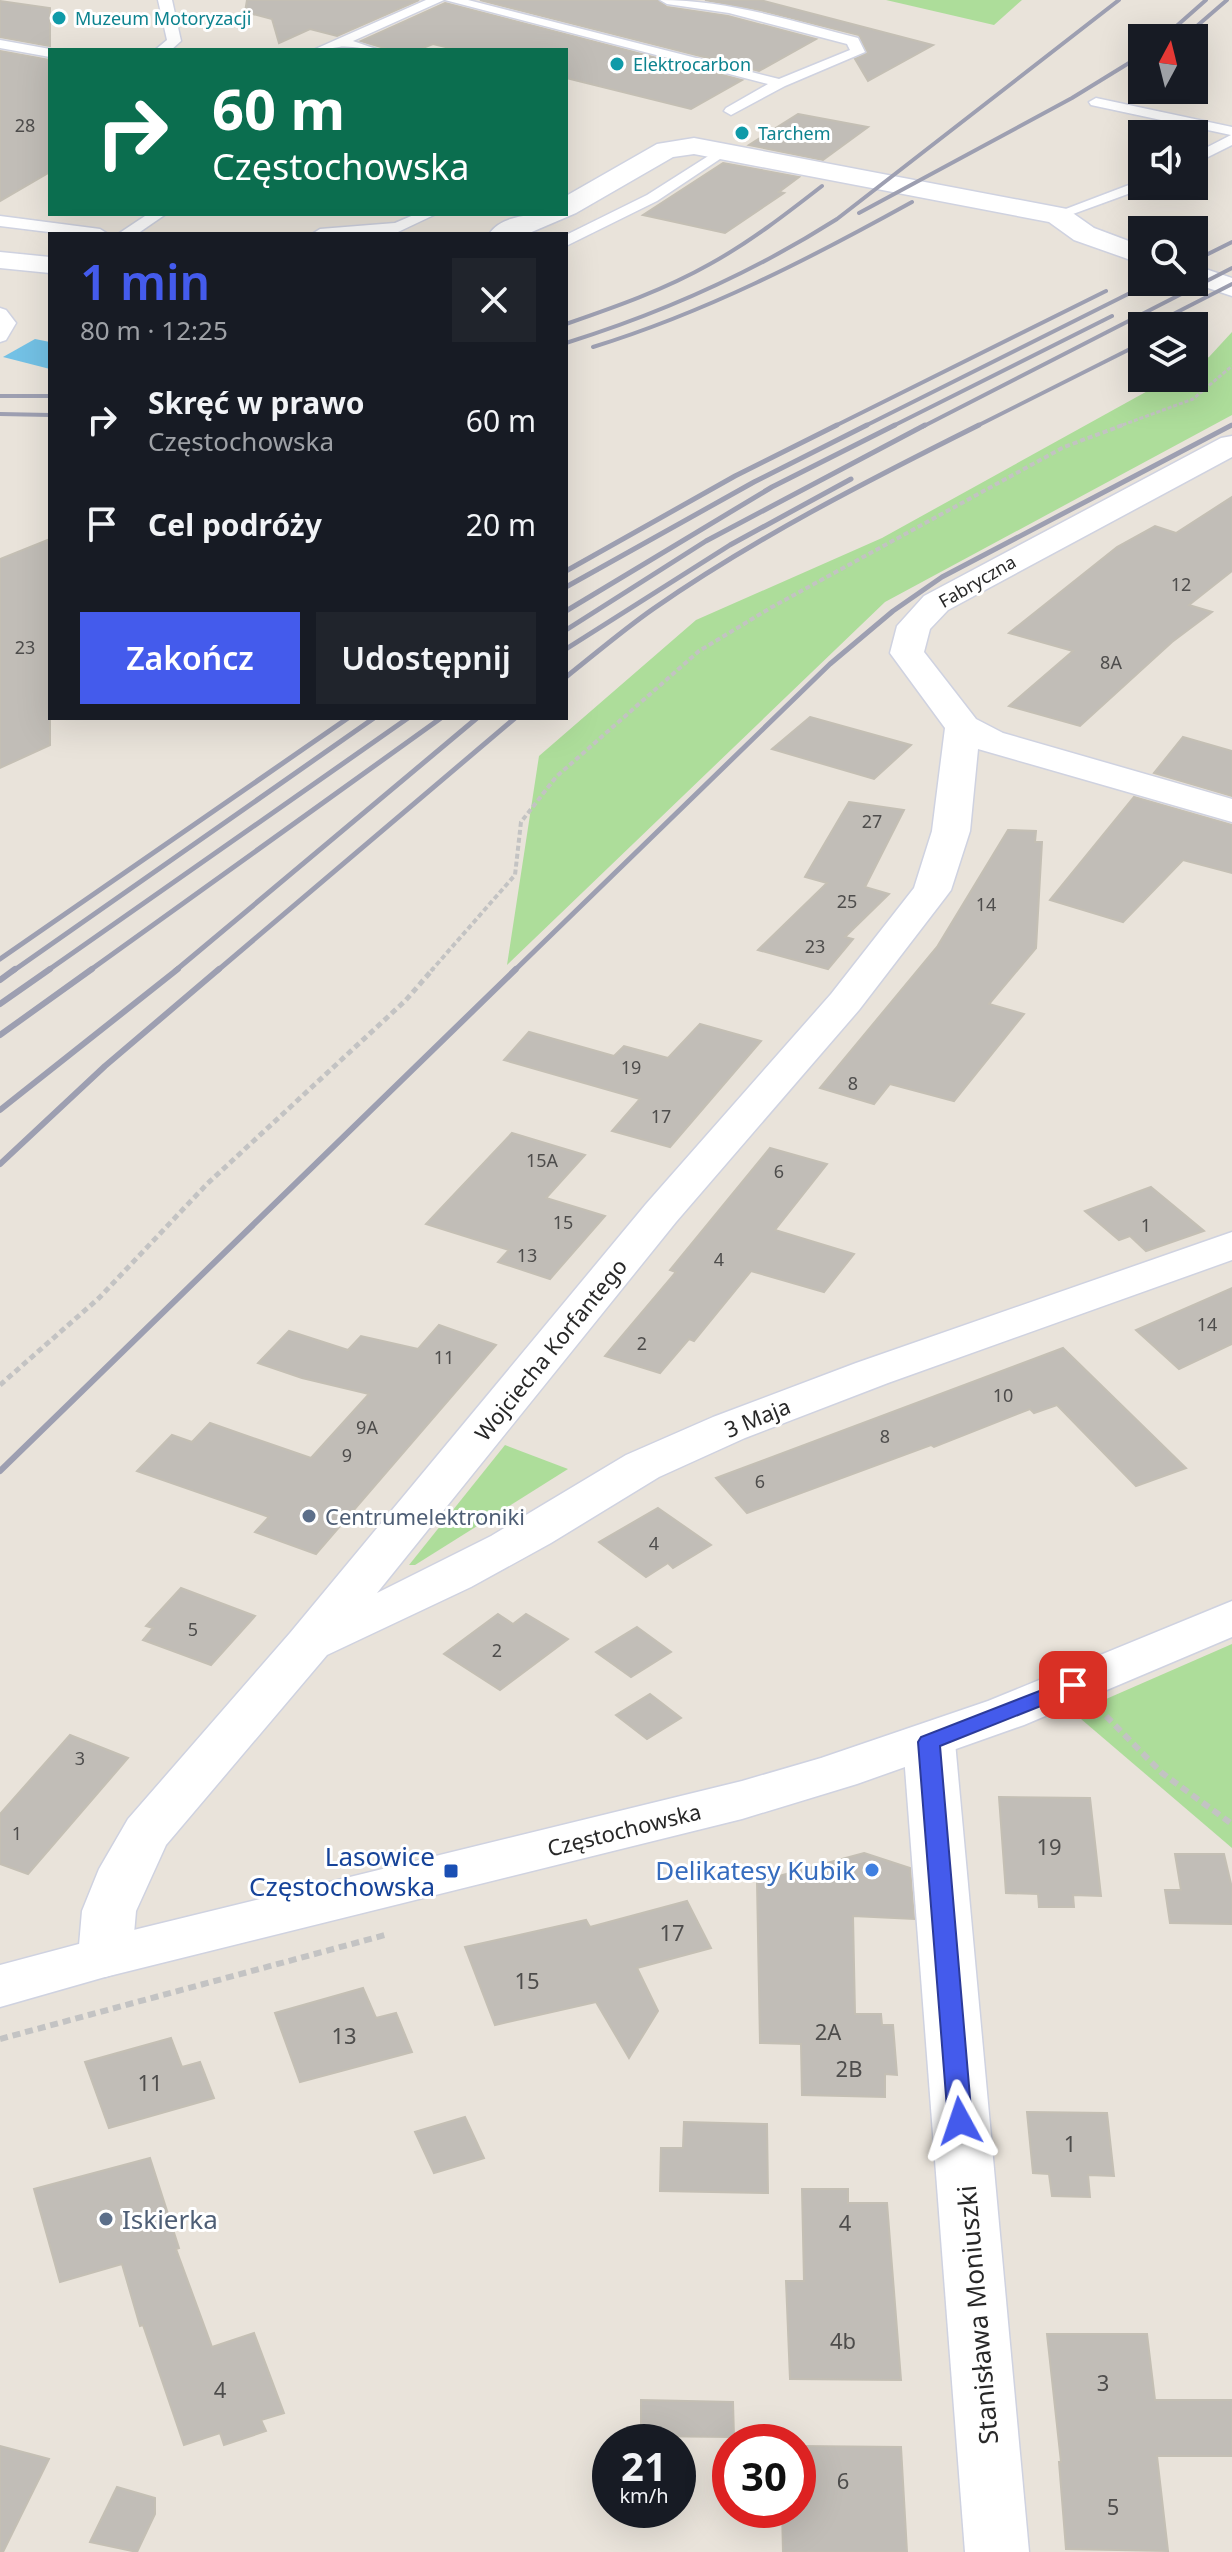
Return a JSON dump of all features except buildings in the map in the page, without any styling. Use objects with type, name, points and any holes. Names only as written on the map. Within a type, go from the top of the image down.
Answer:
[{"type":"street","points":[[568,206],[666,150],[687,145],[1057,215],[1084,234],[1128,251]]},
{"type":"street","points":[[508,232],[547,216]]},
{"type":"street","points":[[0,260],[48,265]]},
{"type":"street","points":[[1208,279],[1232,287]]},
{"type":"street","name":"Fabryczna","points":[[1232,445],[936,603],[914,626],[907,653],[963,727],[990,741],[1232,811]]},
{"type":"street","name":"Wojciecha Korfantego","points":[[105,1957],[109,1911],[126,1869],[147,1832],[308,1645],[661,1213],[845,1002],[932,890],[951,831],[963,727]]},
{"type":"street","name":"3 Maja","points":[[308,1645],[407,1599],[518,1541],[656,1459],[791,1402],[1126,1286],[1232,1245]]},
{"type":"street","name":"Częstochowska","points":[[0,1986],[105,1957],[742,1800],[929,1742],[1232,1618]]},
{"type":"street","name":"Stanisława Moniuszki","points":[[929,1742],[997,2552]]},
{"type":"lane","points":[[165,0],[174,41],[165,48]]},
{"type":"lane","points":[[324,48],[437,0]]},
{"type":"lane","points":[[452,0],[780,83]]},
{"type":"lane","points":[[667,0],[729,9],[853,41],[858,52],[780,83],[731,111]]},
{"type":"lane","points":[[340,41],[365,48]]},
{"type":"lane","points":[[0,44],[48,53]]},
{"type":"lane","points":[[1096,102],[1232,131]]},
{"type":"lane","points":[[1208,152],[1232,139]]},
{"type":"lane","points":[[568,240],[652,198],[724,150]]},
{"type":"lane","points":[[1057,215],[1128,189]]},
{"type":"lane","points":[[129,232],[156,216]]},
{"type":"lane","points":[[342,232],[398,227],[424,216]]},
{"type":"lane","points":[[0,221],[85,232]]},
{"type":"lane","points":[[0,313],[8,323],[0,337]]},
{"type":"path","points":[[0,1385],[99,1298],[207,1184],[405,1001],[515,875],[521,822],[556,777],[699,651],[772,607],[1064,447],[1193,399],[1232,366]]},
{"type":"path","points":[[1073,1685],[1162,1773],[1232,1824]]},
{"type":"path","points":[[0,2039],[18,2034]]},
{"type":"green space","points":[[886,0],[1022,0],[994,25]]},
{"type":"green space","points":[[1232,332],[1232,415],[885,602],[507,965],[539,756],[696,620],[882,538],[1146,392],[1208,392],[1209,357]]},
{"type":"green space","points":[[505,1445],[568,1469],[415,1565],[409,1565]]},
{"type":"green space","points":[[1232,1644],[1232,1848],[1074,1713]]},
{"type":"water","points":[[35,339],[48,342],[48,368],[3,357]]},
{"type":"railway","points":[[568,342],[637,319],[706,290],[805,239],[837,219],[1119,0]]},
{"type":"railway","points":[[1179,24],[1206,0]]},
{"type":"railway","points":[[1199,24],[1227,0]]},
{"type":"railway","points":[[859,213],[1072,98],[1128,64]]},
{"type":"railway","points":[[568,323],[657,290],[710,264],[754,237],[822,186]]},
{"type":"railway","points":[[593,347],[676,318],[756,283],[912,202]]},
{"type":"railway","points":[[1208,254],[1232,242]]},
{"type":"railway","points":[[922,427],[1232,268]]},
{"type":"railway","points":[[1177,312],[1232,284]]},
{"type":"railway","points":[[833,427],[1106,291]]},
{"type":"railway","points":[[863,427],[1128,294]]},
{"type":"railway","points":[[891,427],[1112,316]]},
{"type":"railway","points":[[975,427],[1128,350]]},
{"type":"railway","points":[[0,396],[48,396]]},
{"type":"railway","points":[[0,414],[48,415]]},
{"type":"railway","points":[[833,427],[837,425]]},
{"type":"railway","points":[[568,586],[754,482],[867,425]]},
{"type":"railway","points":[[568,610],[772,487],[895,425]]},
{"type":"railway","points":[[568,629],[706,541],[925,425]]},
{"type":"railway","points":[[568,675],[642,617],[731,558],[854,489],[979,425]]},
{"type":"railway","points":[[514,971],[830,664],[893,611],[942,577],[1232,425],[1228,427]]},
{"type":"railway","points":[[568,570],[735,476],[833,427]]},
{"type":"railway","points":[[568,648],[730,545],[851,479]]},
{"type":"railway","points":[[0,959],[345,720]]},
{"type":"railway","points":[[13,971],[371,720]]},
{"type":"railway","points":[[47,971],[405,720]]},
{"type":"railway","points":[[89,971],[438,720]]},
{"type":"railway","points":[[175,971],[475,720]]},
{"type":"railway","points":[[217,971],[513,720]]},
{"type":"railway","points":[[0,980],[15,969]]},
{"type":"railway","points":[[0,1004],[50,969]]},
{"type":"railway","points":[[0,1035],[92,969]]},
{"type":"railway","points":[[0,1110],[178,969]]},
{"type":"railway","points":[[0,1164],[105,1066],[219,969]]},
{"type":"railway","points":[[0,1471],[516,969]]},
{"type":"place","name":"Muzeum Motoryzacji","points":[[59,18]]},
{"type":"place","name":"Elektrocarbon","points":[[617,64]]},
{"type":"place","name":"Tarchem","points":[[742,133]]},
{"type":"place","name":"Centrumelektroniki","points":[[309,1516]]},
{"type":"place","name":"Delikatesy Kubik","points":[[872,1870]]},
{"type":"place","name":"Lasowice Częstochowska","points":[[451,1871]]},
{"type":"place","name":"Iskierka","points":[[106,2219]]},
{"type":"route","points":[[960,2121],[929,1742],[1073,1685]]}]
